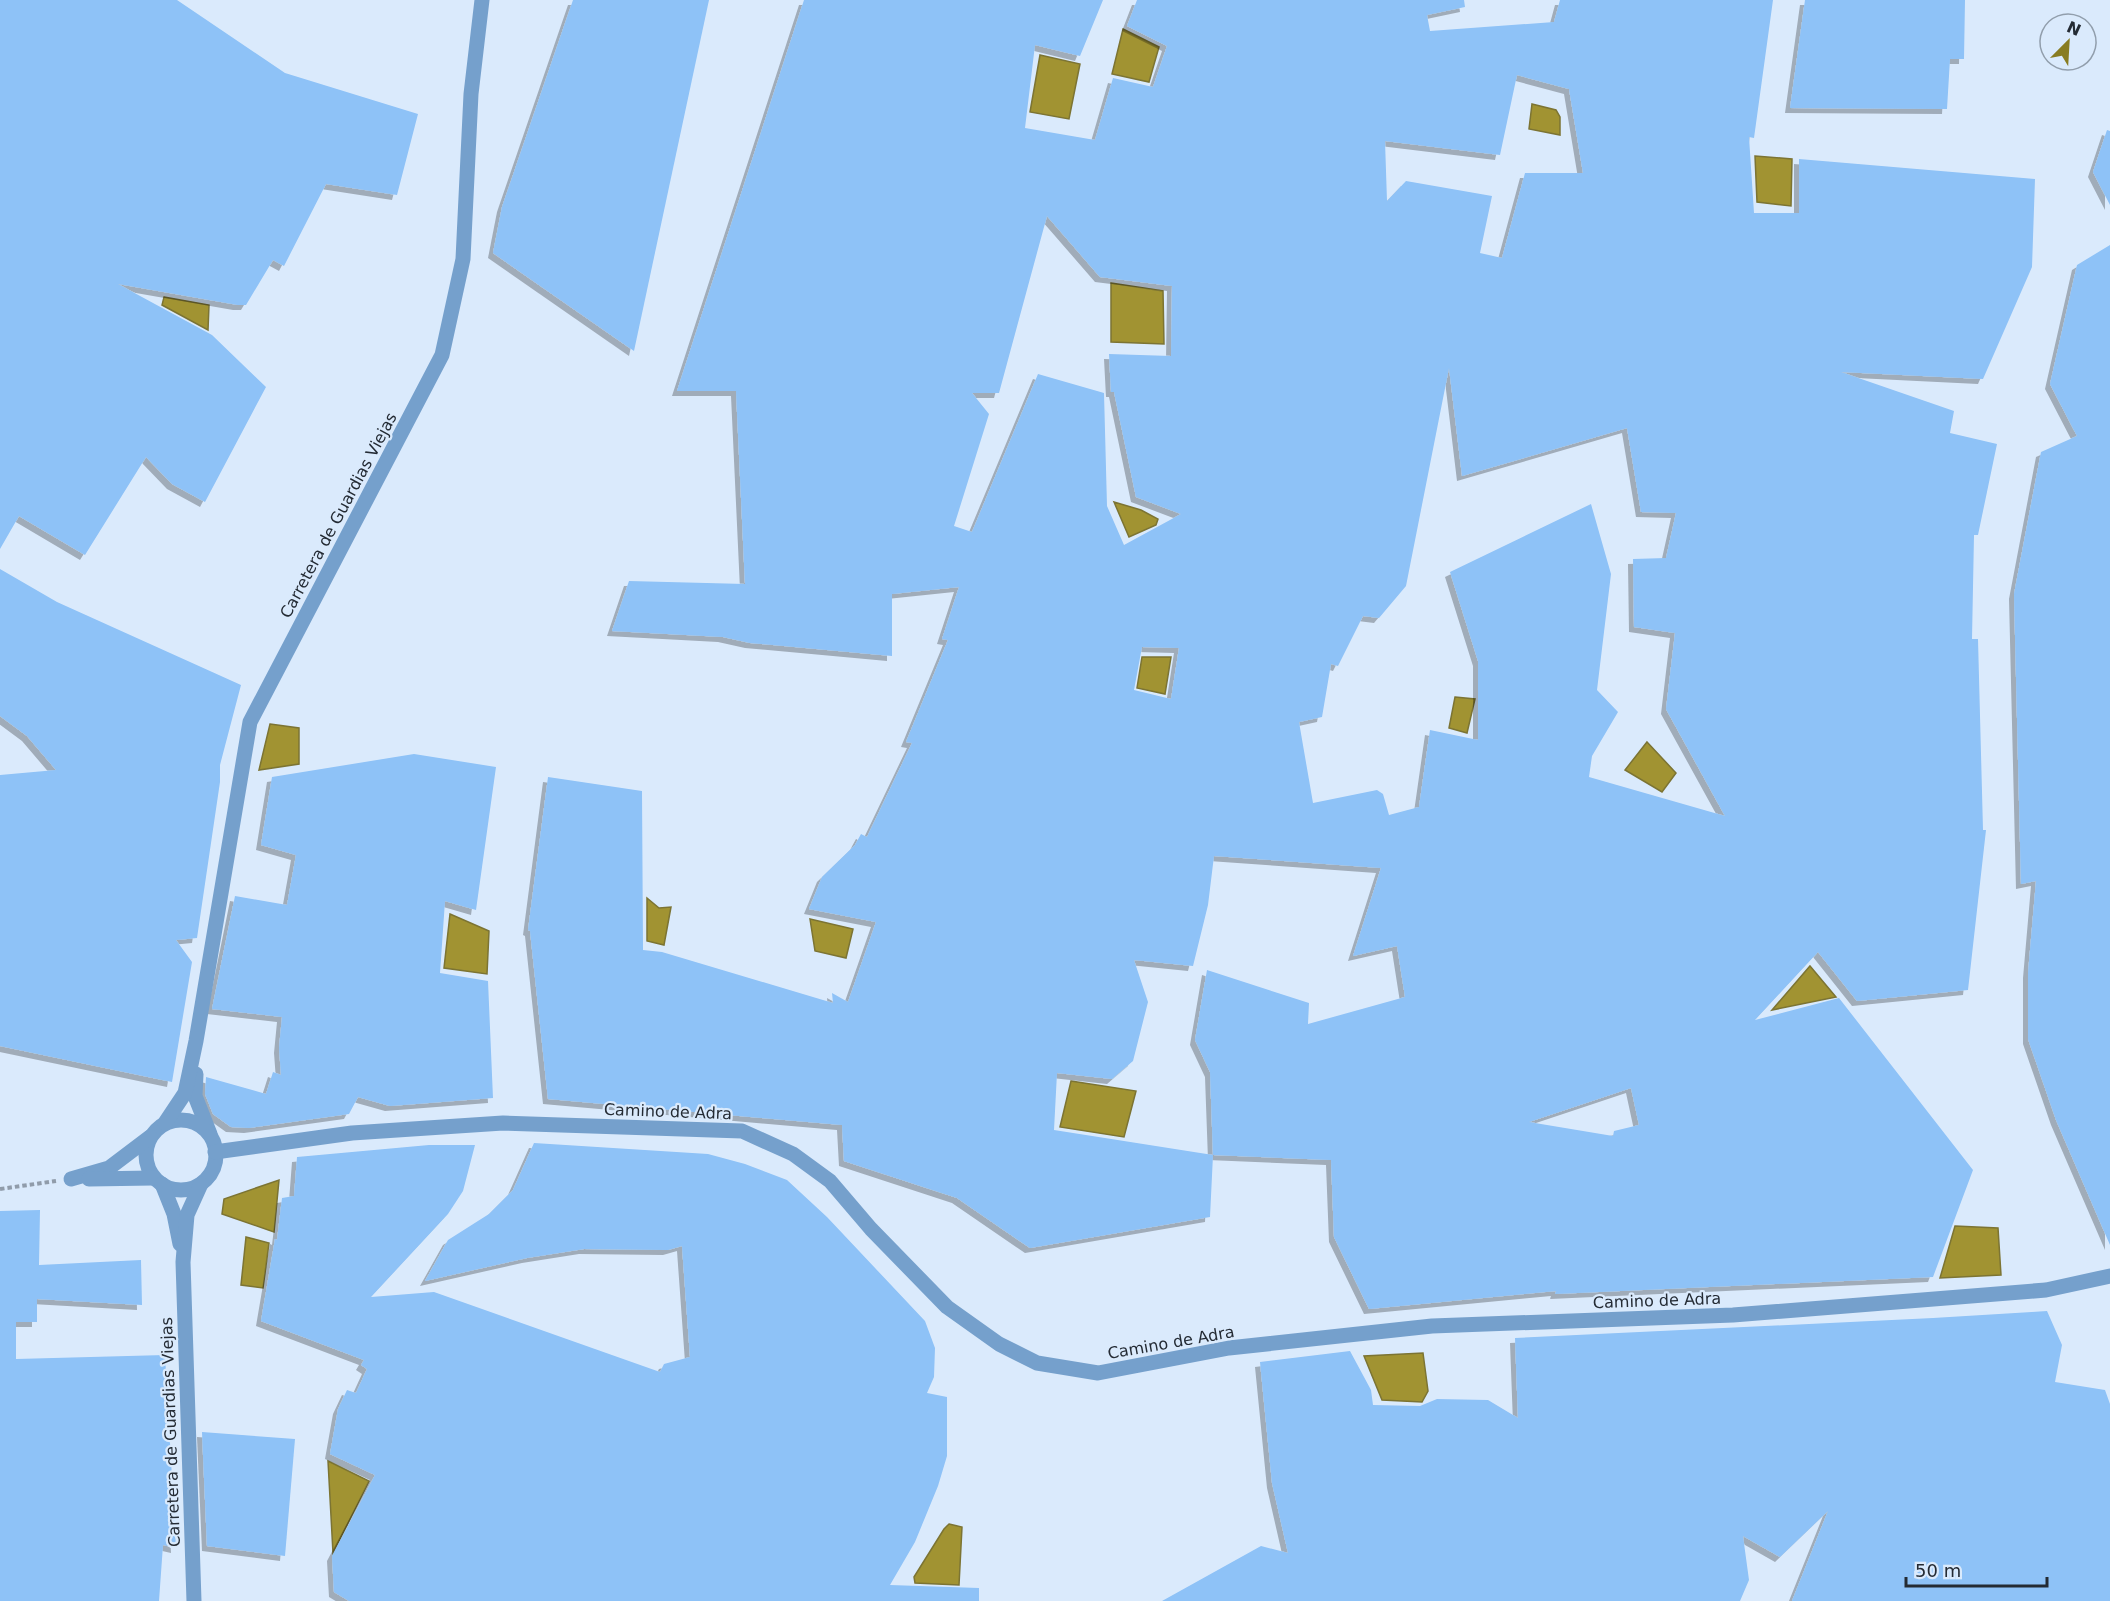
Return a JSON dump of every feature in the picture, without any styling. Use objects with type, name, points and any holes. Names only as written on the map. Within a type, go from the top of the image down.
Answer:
[{"type":"street","name":"Carretera de Guardias Viejas","points":[[165,1123],[185,1093],[196,1041],[250,722],[441,355],[463,259],[471,94],[483,0]]},
{"type":"street","name":"Carretera de Guardias Viejas","points":[[196,1041],[195,1096],[213,1144]]},
{"type":"street","points":[[180,1120],[194,1123],[213,1144],[216,1157],[211,1173],[201,1184],[187,1191],[172,1190],[157,1181],[71,1179],[109,1168],[165,1123],[180,1120]]},
{"type":"street","name":"Camino de Adra","points":[[213,1144],[503,1123],[742,1131],[793,1154],[830,1181],[871,1229],[947,1307],[999,1344],[1037,1363],[1098,1373],[1229,1348],[1432,1326],[1733,1315],[2046,1290],[2110,1276]]},
{"type":"street","points":[[150,1137],[145,1158],[157,1181]]},
{"type":"street","name":"Carretera de Guardias Viejas","points":[[157,1181],[174,1214],[183,1262]]},
{"type":"street","name":"Carretera de Guardias Viejas","points":[[194,1601],[183,1262],[187,1215],[201,1184]]},
{"type":"path","points":[[0,1189],[71,1179]]},
{"type":"shaded area","points":[[1123,29],[1159,47],[1149,82],[1112,74]]},
{"type":"shaded area","points":[[1040,55],[1080,64],[1069,119],[1030,112]]},
{"type":"shaded area","points":[[1532,104],[1556,110],[1560,117],[1560,135],[1529,129]]},
{"type":"shaded area","points":[[1755,156],[1792,159],[1791,206],[1757,202]]},
{"type":"shaded area","points":[[1111,283],[1163,291],[1164,344],[1111,342]]},
{"type":"shaded area","points":[[164,297],[209,305],[208,330],[162,305]]},
{"type":"shaded area","points":[[1114,502],[1141,510],[1158,519],[1156,525],[1129,537]]},
{"type":"shaded area","points":[[1142,657],[1171,657],[1165,694],[1137,688]]},
{"type":"shaded area","points":[[1455,697],[1475,699],[1467,733],[1449,728]]},
{"type":"shaded area","points":[[270,724],[299,728],[299,764],[259,770]]},
{"type":"shaded area","points":[[1647,742],[1676,773],[1662,792],[1625,770]]},
{"type":"shaded area","points":[[647,898],[659,908],[671,907],[664,945],[647,941]]},
{"type":"shaded area","points":[[450,914],[489,931],[487,974],[444,968]]},
{"type":"shaded area","points":[[810,919],[853,929],[846,958],[815,951]]},
{"type":"shaded area","points":[[1810,966],[1836,997],[1772,1010]]},
{"type":"shaded area","points":[[1071,1081],[1136,1091],[1124,1137],[1060,1127]]},
{"type":"shaded area","points":[[279,1180],[274,1232],[222,1214],[224,1199]]},
{"type":"shaded area","points":[[1955,1226],[1998,1228],[2001,1275],[1940,1278]]},
{"type":"shaded area","points":[[246,1237],[269,1243],[263,1288],[241,1285]]},
{"type":"shaded area","points":[[1423,1353],[1428,1391],[1422,1402],[1382,1400],[1364,1356]]},
{"type":"shaded area","points":[[328,1461],[369,1481],[333,1553]]},
{"type":"shaded area","points":[[949,1524],[962,1527],[959,1585],[915,1583],[914,1577]]},
{"type":"building","points":[[0,0],[177,0],[285,73],[418,114],[397,195],[326,184],[284,266],[273,260],[246,305],[118,284],[212,335],[266,387],[205,502],[172,484],[146,457],[85,555],[19,516],[0,549]]},
{"type":"building","points":[[573,0],[709,0],[634,351],[493,253],[502,207]]},
{"type":"building","points":[[804,0],[1103,0],[1080,56],[1035,45],[1025,128],[1095,140],[1113,78],[1153,87],[1167,46],[1127,26],[1137,0],[1464,0],[1465,7],[1427,15],[1430,31],[1554,22],[1560,0],[1773,0],[1754,138],[1749,137],[1754,213],[1799,213],[1799,159],[2035,179],[2032,267],[1983,379],[1841,372],[1954,411],[1950,433],[1997,444],[1978,535],[1974,535],[1972,639],[1978,639],[1983,830],[1986,830],[1968,990],[1857,1001],[1818,952],[1755,1020],[1839,998],[1973,1170],[1933,1277],[1555,1294],[1556,1291],[1369,1309],[1334,1237],[1331,1160],[1213,1155],[1210,1217],[1030,1248],[957,1198],[844,1161],[842,1125],[548,1099],[530,931],[528,930],[548,777],[642,791],[643,950],[662,952],[833,1003],[832,993],[848,1002],[876,922],[809,909],[822,877],[855,845],[861,834],[867,837],[912,743],[906,742],[948,640],[942,639],[959,587],[892,594],[892,656],[750,643],[723,637],[612,631],[629,581],[745,584],[736,391],[677,391]],"holes":[[[1517,75],[1569,89],[1583,173],[1525,173],[1502,258],[1480,253],[1492,196],[1406,181],[1387,201],[1385,141],[1500,155]],[[1047,216],[1100,277],[1172,286],[1171,356],[1109,354],[1111,392],[1114,392],[1136,497],[1181,514],[1124,545],[1107,506],[1104,393],[1038,374],[972,532],[954,526],[989,414],[972,393],[999,393]],[[1449,368],[1462,476],[1627,428],[1641,512],[1676,513],[1666,558],[1633,559],[1634,627],[1675,633],[1666,709],[1725,816],[1589,777],[1592,756],[1618,712],[1597,690],[1611,574],[1591,504],[1450,572],[1478,661],[1478,740],[1430,730],[1419,807],[1389,815],[1383,794],[1377,790],[1313,803],[1299,722],[1322,717],[1331,664],[1338,666],[1363,616],[1379,618],[1406,586]],[[1142,647],[1179,648],[1171,699],[1134,690]],[[1214,856],[1381,868],[1353,956],[1397,946],[1405,997],[1308,1024],[1309,1003],[1207,970],[1195,1040],[1210,1072],[1213,1155],[1054,1130],[1057,1073],[1112,1079],[1133,1061],[1148,1002],[1134,960],[1193,966],[1208,905]],[[1631,1088],[1639,1125],[1614,1131],[1613,1136],[1529,1122]]]},
{"type":"building","points":[[1805,0],[1965,0],[1964,59],[1950,59],[1947,109],[1790,108]]},
{"type":"building","points":[[2107,130],[2110,131],[2110,205],[2093,172]]},
{"type":"building","points":[[2110,245],[2110,1245],[2056,1120],[2028,1039],[2028,973],[2036,881],[2021,884],[2014,594],[2041,452],[2077,436],[2050,384],[2077,265]]},
{"type":"building","points":[[0,569],[57,602],[241,685],[220,765],[220,782],[197,938],[176,940],[192,962],[172,1082],[0,1046],[0,775],[56,770],[27,736],[0,716]]},
{"type":"building","points":[[414,754],[496,767],[476,910],[445,901],[440,973],[488,981],[493,1098],[390,1106],[358,1097],[349,1114],[249,1128],[231,1127],[213,1114],[205,1094],[206,1077],[266,1094],[273,1072],[281,1075],[279,1048],[282,1017],[212,1009],[235,896],[287,905],[296,855],[261,845],[272,777]]},
{"type":"building","points":[[534,1143],[708,1154],[745,1164],[787,1180],[827,1217],[925,1321],[935,1348],[934,1377],[927,1393],[947,1397],[947,1456],[938,1486],[915,1542],[890,1585],[979,1588],[979,1601],[349,1601],[334,1592],[332,1556],[375,1475],[330,1454],[338,1409],[347,1390],[356,1393],[367,1369],[361,1365],[364,1360],[261,1321],[275,1239],[277,1240],[282,1198],[294,1196],[297,1157],[429,1145],[475,1145],[463,1191],[448,1214],[371,1297],[434,1292],[660,1372],[664,1364],[690,1357],[682,1246],[668,1250],[584,1249],[527,1258],[425,1281],[448,1240],[489,1214],[513,1190]]},
{"type":"building","points":[[40,1210],[39,1265],[141,1260],[142,1305],[37,1299],[37,1322],[16,1322],[16,1359],[165,1355],[176,1548],[163,1545],[159,1601],[0,1601],[0,1211]]},
{"type":"building","points":[[2047,1311],[2062,1345],[2055,1382],[2105,1390],[2110,1404],[2110,1601],[1792,1601],[1828,1511],[1780,1557],[1743,1536],[1749,1580],[1740,1601],[1162,1601],[1261,1546],[1288,1553],[1272,1483],[1260,1362],[1350,1351],[1371,1390],[1373,1405],[1420,1406],[1437,1399],[1488,1400],[1518,1418],[1515,1338]]},
{"type":"building","points":[[202,1432],[295,1439],[285,1556],[207,1546]]}]
